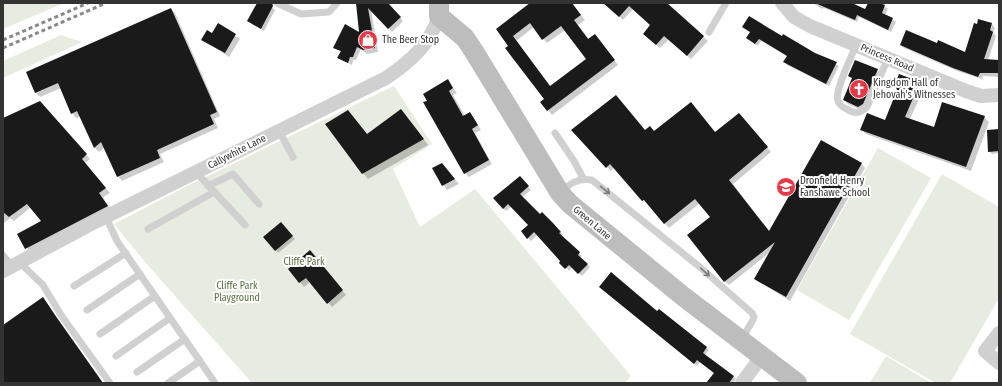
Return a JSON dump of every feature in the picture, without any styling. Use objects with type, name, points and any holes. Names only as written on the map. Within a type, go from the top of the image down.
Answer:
[{"type":"main road","name":"Green Lane","points":[[439,9],[465,38],[475,53],[560,192],[583,215],[740,341],[797,383]]},
{"type":"street","name":"Princess Road","points":[[782,3],[794,17],[810,26],[966,91],[981,96],[999,95]]},
{"type":"street","name":"Callywhite Lane","points":[[3,271],[106,217],[386,78],[399,70],[426,44],[434,32],[439,9]]},
{"type":"street","points":[[999,333],[985,351],[999,363]]},
{"type":"street","points":[[742,383],[761,357]]},
{"type":"lane","points":[[277,3],[301,14],[329,12],[337,3]]},
{"type":"lane","points":[[709,32],[726,3]]},
{"type":"lane","points":[[856,45],[838,91],[837,100],[841,106],[854,112],[862,112],[867,108],[888,58]]},
{"type":"lane","points":[[279,131],[293,157]]},
{"type":"lane","points":[[555,133],[574,161],[583,178]]},
{"type":"lane","points":[[196,172],[245,225]]},
{"type":"lane","points":[[208,186],[232,174],[259,204]]},
{"type":"lane","points":[[560,192],[575,180],[583,178],[592,180],[701,268],[752,313],[754,317],[751,325],[740,341]]},
{"type":"lane","points":[[148,229],[214,192]]},
{"type":"lane","points":[[106,217],[117,241],[215,383]]},
{"type":"lane","points":[[74,286],[126,254]]},
{"type":"lane","points":[[19,262],[43,285],[61,316],[110,383]]},
{"type":"lane","points":[[87,310],[140,274]]},
{"type":"lane","points":[[100,334],[155,296]]},
{"type":"lane","points":[[116,356],[170,318]]},
{"type":"lane","points":[[136,372],[185,339]]},
{"type":"lane","points":[[168,383],[200,361]]},
{"type":"green space","points":[[3,3],[64,3],[3,29]]},
{"type":"green space","points":[[61,35],[82,42],[3,78],[3,61]]},
{"type":"green space","name":"Cliffe Park","points":[[394,86],[432,144],[393,169],[420,227],[475,189],[631,376],[625,383],[252,383],[145,262],[114,224],[189,185]]},
{"type":"green space","points":[[878,148],[931,178],[849,320],[797,290]]},
{"type":"green space","points":[[942,174],[999,207],[999,298],[950,383],[936,383],[850,334]]},
{"type":"green space","points":[[886,356],[931,383],[870,383]]},
{"type":"building","points":[[257,3],[272,3],[273,6],[261,29],[247,21]]},
{"type":"building","points":[[356,3],[388,3],[401,17],[388,29],[368,8],[375,48],[363,50],[357,47],[353,57],[350,57],[348,63],[337,58],[341,51],[333,48],[345,24],[359,32]]},
{"type":"building","points":[[530,3],[572,3],[581,15],[574,20],[588,39],[595,34],[615,60],[547,111],[540,102],[544,99],[505,48],[508,46],[496,29]],"holes":[[[530,23],[542,40],[561,26],[586,59],[550,86],[513,36]]]},
{"type":"building","points":[[603,3],[667,3],[704,36],[687,56],[664,36],[656,45],[643,34],[650,25],[629,6],[619,17]]},
{"type":"building","points":[[815,3],[852,3],[865,9],[868,3],[880,3],[885,5],[882,13],[893,18],[888,30],[857,15],[855,20]]},
{"type":"building","points":[[171,8],[217,112],[210,115],[214,124],[157,150],[160,158],[117,177],[101,142],[94,148],[77,111],[71,114],[58,83],[35,93],[26,72]]},
{"type":"building","points":[[749,16],[782,36],[783,34],[815,53],[837,62],[826,84],[783,62],[787,56],[759,39],[755,44],[746,38],[750,32],[742,27]]},
{"type":"building","points":[[978,19],[992,23],[990,30],[993,32],[984,59],[999,60],[999,73],[980,73],[978,77],[900,45],[906,30],[937,43],[938,40],[965,52],[974,23],[977,24]]},
{"type":"building","points":[[218,23],[236,34],[225,53],[201,40],[207,30],[212,33]]},
{"type":"building","name":"Kingdom Hall of Jehovah's Witnesses","points":[[855,60],[878,69],[863,104],[858,107],[843,100],[852,78],[848,76]]},
{"type":"building","points":[[899,74],[920,82],[905,117],[934,127],[942,102],[985,116],[966,167],[860,130],[867,113],[885,120],[897,90],[895,84]]},
{"type":"building","points":[[448,79],[453,88],[449,91],[463,116],[470,112],[478,125],[472,129],[489,160],[464,174],[423,102],[427,101],[423,94]]},
{"type":"building","points":[[616,95],[645,130],[650,126],[654,131],[691,102],[715,132],[739,113],[768,147],[729,180],[769,231],[821,140],[862,163],[786,297],[754,279],[775,242],[724,282],[687,235],[710,217],[695,199],[664,224],[610,164],[606,168],[571,130]]},
{"type":"building","points":[[40,101],[87,154],[82,159],[106,188],[99,193],[108,206],[25,249],[17,234],[41,221],[27,204],[9,217],[3,212],[3,118]]},
{"type":"building","points":[[401,109],[424,139],[362,174],[325,124],[348,110],[367,134]]},
{"type":"building","points":[[999,129],[999,151],[988,152],[987,130]]},
{"type":"building","points":[[442,163],[455,179],[442,186],[432,168]]},
{"type":"building","points":[[520,176],[529,186],[520,194],[540,214],[542,212],[553,223],[561,232],[559,233],[580,252],[578,255],[588,264],[578,274],[569,265],[565,269],[559,263],[560,261],[534,232],[527,239],[521,231],[528,225],[508,204],[503,209],[493,198]]},
{"type":"building","points":[[281,222],[293,236],[275,251],[263,237]]},
{"type":"building","points":[[310,250],[343,290],[327,304],[306,278],[299,283],[288,269]]},
{"type":"building","points":[[611,272],[657,311],[659,309],[707,347],[703,353],[734,376],[729,383],[706,383],[714,373],[697,360],[694,364],[599,287]]},
{"type":"building","points":[[43,297],[103,383],[3,383],[3,325]]},
{"type":"railway","points":[[3,40],[88,3]]},
{"type":"railway","points":[[3,48],[106,3]]},
{"type":"place","name":"The Beer Stop","points":[[368,40]]},
{"type":"place","name":"Kingdom Hall of Jehovah's Witnesses","points":[[859,89]]},
{"type":"place","name":"Dronfield Henry Fanshawe School","points":[[786,187]]},
{"type":"park label","name":"Cliffe Park Playground","points":[[237,292]]}]
